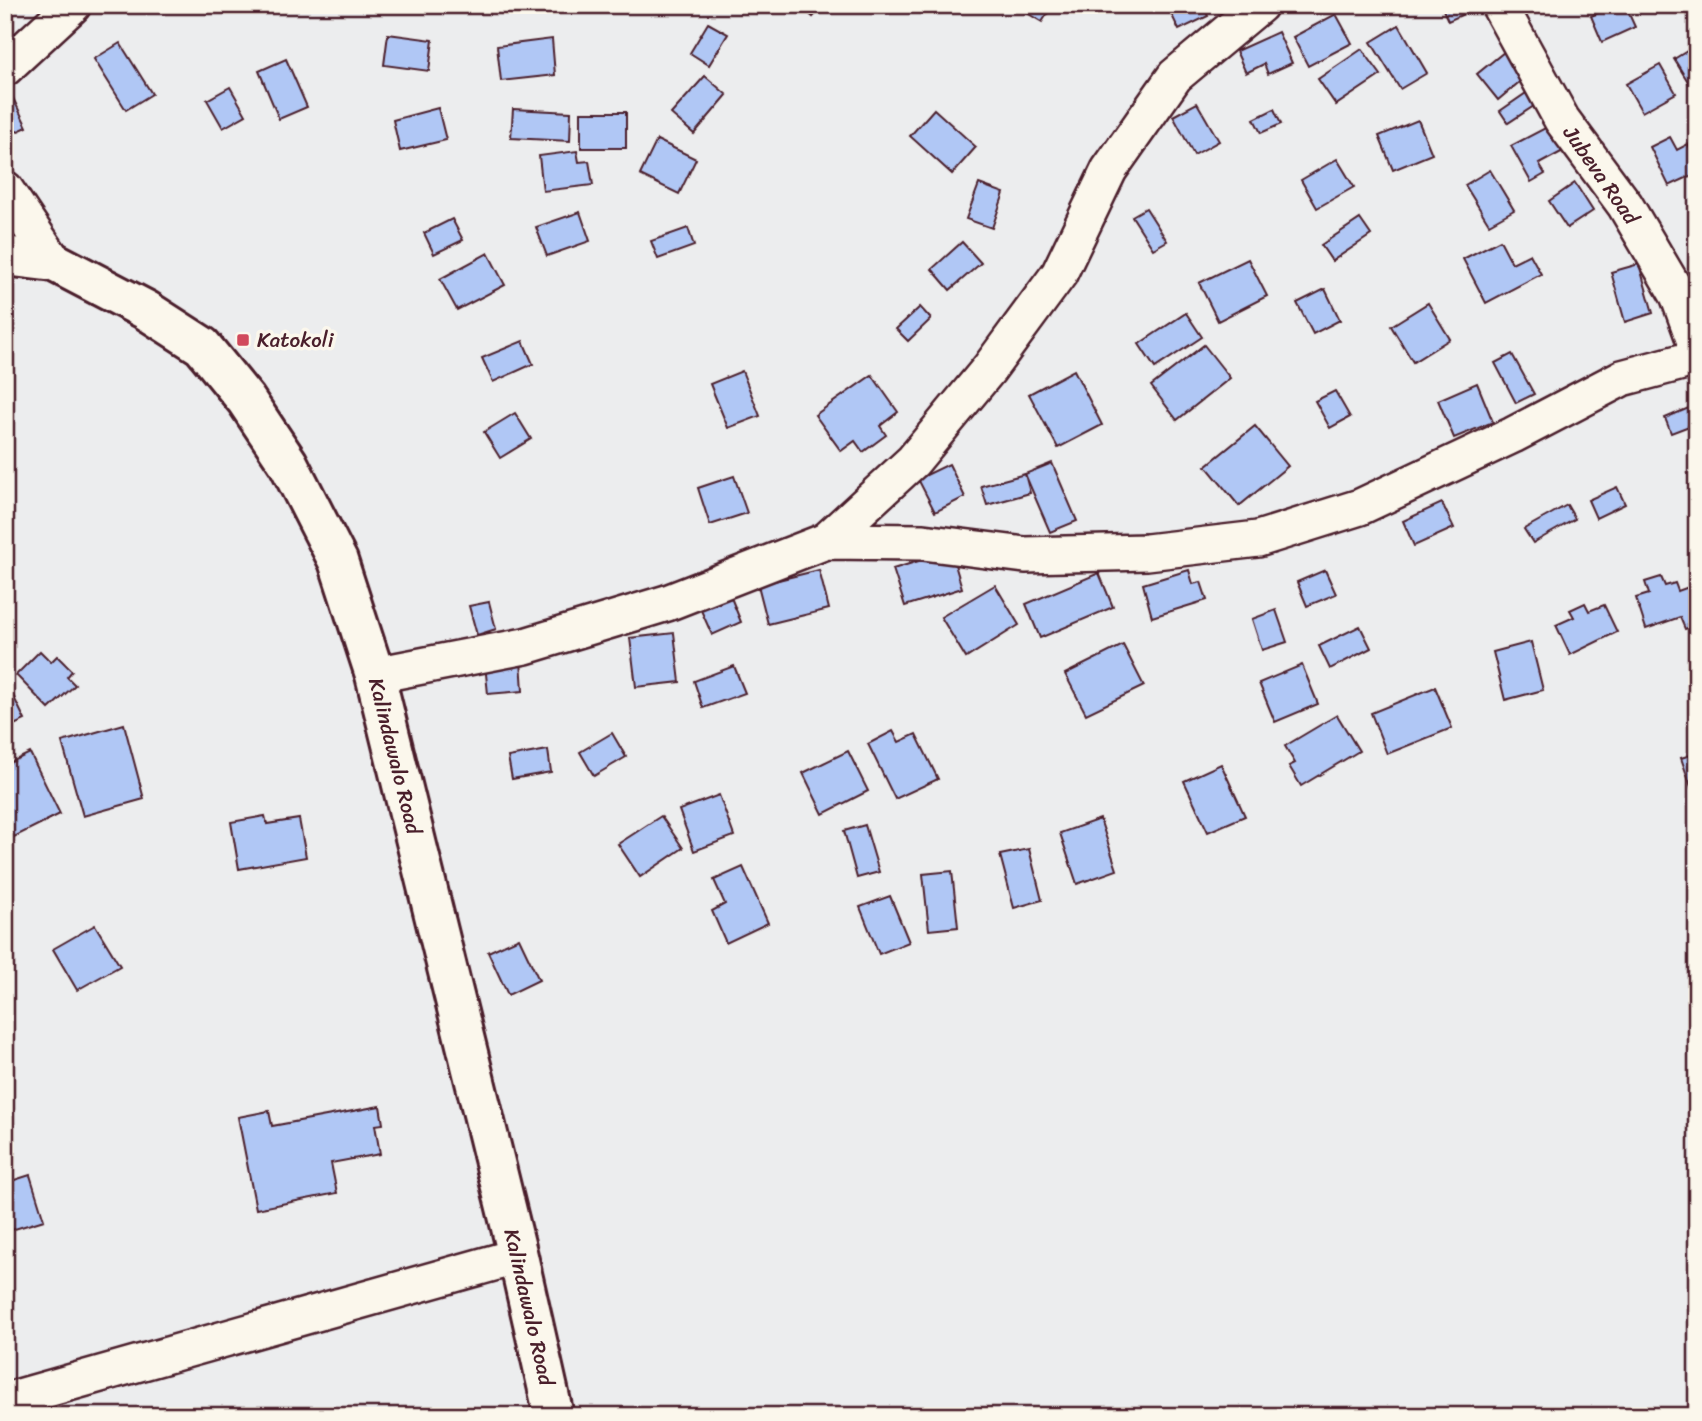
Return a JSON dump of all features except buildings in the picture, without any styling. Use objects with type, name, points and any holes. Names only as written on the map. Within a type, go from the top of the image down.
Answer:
[{"type":"street","points":[[5,68],[73,5]]},
{"type":"street","points":[[375,676],[524,646],[667,603],[826,541],[913,461],[989,369],[1059,274],[1109,170],[1175,76],[1260,5]]},
{"type":"street","name":"Jubeva Road","points":[[1499,5],[1562,120],[1625,205],[1678,295],[1697,346]]},
{"type":"street","points":[[5,189],[54,262]]},
{"type":"street","name":"Kalindawalo Road","points":[[5,256],[54,262],[146,310],[202,345],[246,400],[288,463],[338,561],[375,676],[518,1256],[554,1416]]},
{"type":"street","points":[[826,541],[923,542],[1025,555],[1147,552],[1258,539],[1360,508],[1513,435],[1622,378],[1697,358]]},
{"type":"street","points":[[5,1401],[518,1256]]},
{"type":"place","name":"Katokoli","points":[[243,340]]}]
